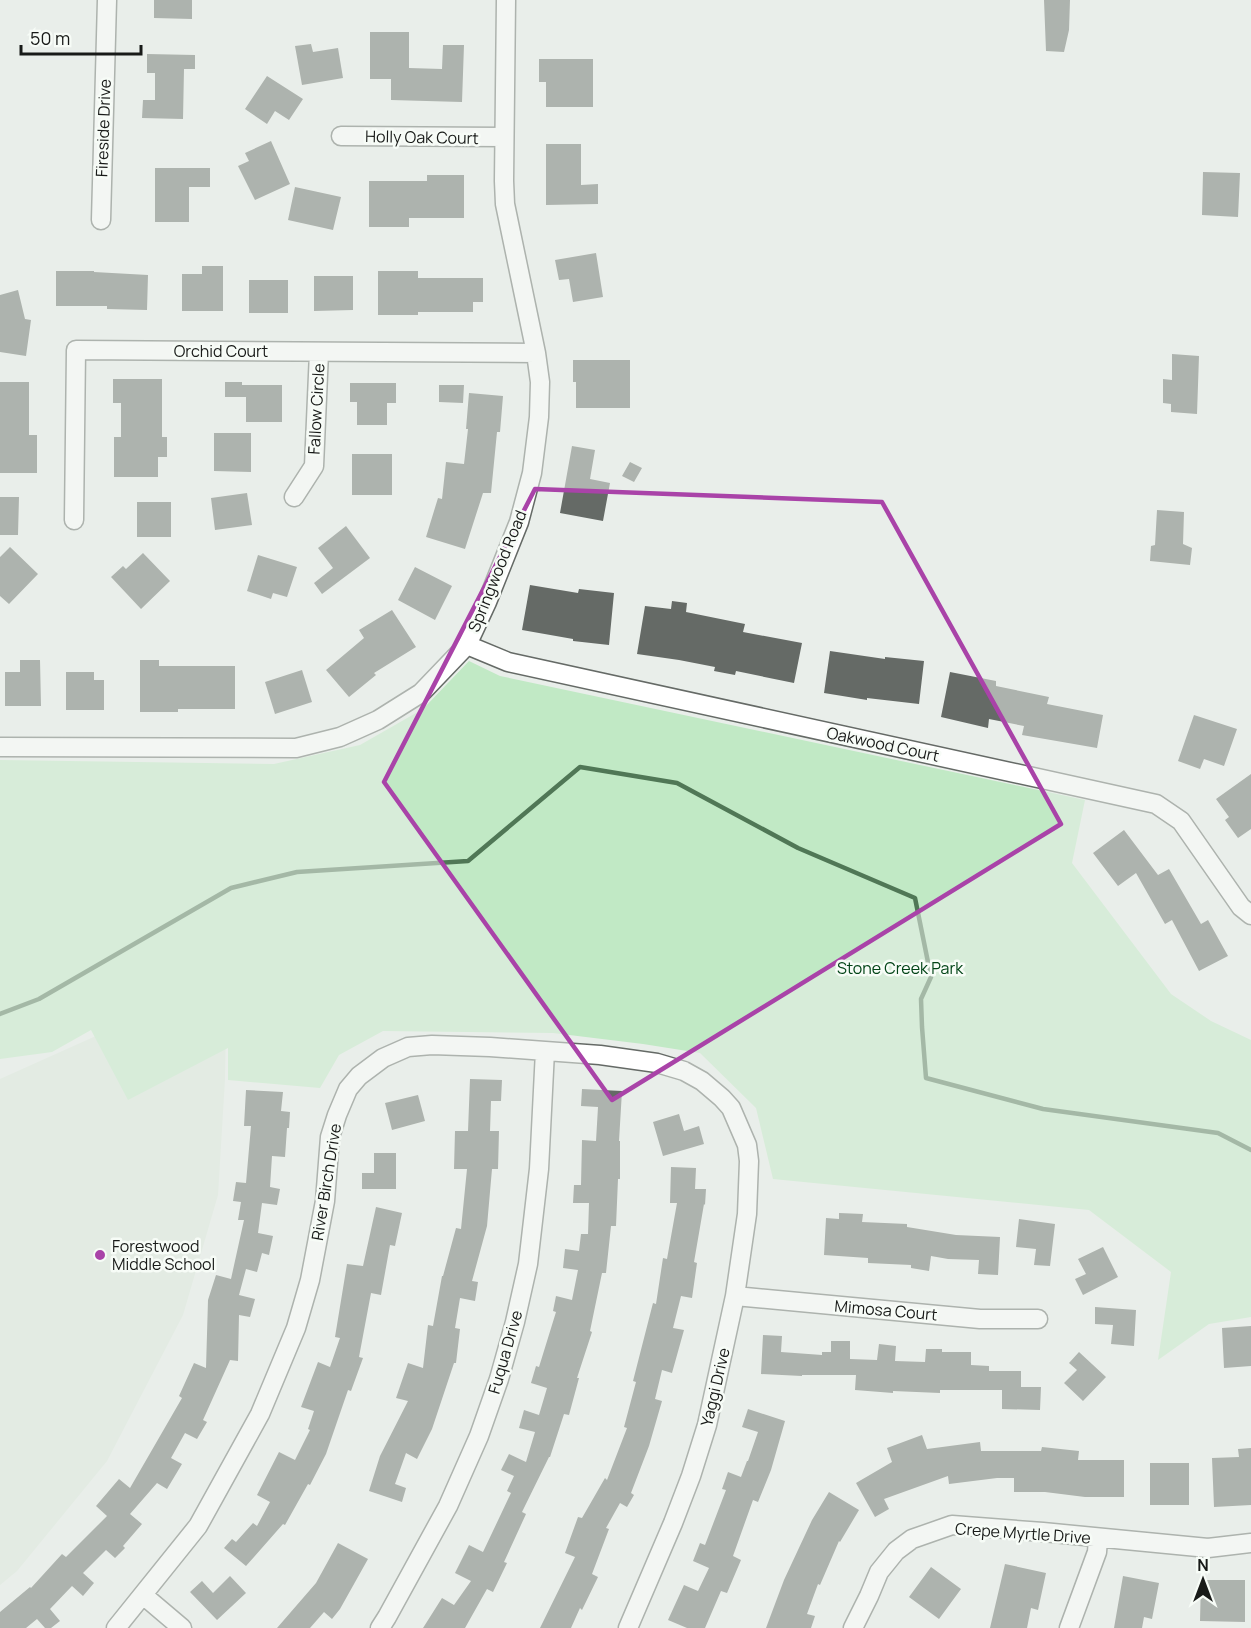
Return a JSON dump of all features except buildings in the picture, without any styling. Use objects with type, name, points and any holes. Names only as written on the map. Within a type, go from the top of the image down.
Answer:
[{"type":"street","name":"Fireside Drive","points":[[101,220],[107,0]]},
{"type":"street","name":"Springwood Road","points":[[0,747],[296,748],[340,737],[378,720],[421,693],[467,645],[488,602],[519,522],[532,473],[539,417],[540,382],[536,353],[505,204],[507,0]]},
{"type":"street","name":"Holly Oak Court","points":[[340,136],[504,137]]},
{"type":"street","name":"Orchid Court","points":[[74,520],[76,350],[536,353]]},
{"type":"street","name":"Fallow Circle","points":[[294,497],[314,466],[319,352]]},
{"type":"street","name":"Oakwood Court","points":[[467,645],[508,662],[1156,804],[1181,821],[1241,907],[1251,915]]},
{"type":"street","name":"River Birch Drive","points":[[116,1628],[198,1526],[260,1414],[296,1328],[310,1280],[325,1201],[330,1137],[348,1089],[359,1076],[383,1058],[408,1047],[432,1045],[600,1055],[657,1063],[684,1071],[722,1098],[731,1108],[743,1133]]},
{"type":"street","name":"Fuqua Drive","points":[[380,1628],[448,1506],[479,1436],[502,1368],[528,1264],[539,1169],[545,1051]]},
{"type":"street","name":"Yaggi Drive","points":[[628,1628],[673,1523],[691,1476],[706,1425],[735,1296],[747,1214],[749,1161],[743,1133]]},
{"type":"street","name":"Mimosa Court","points":[[735,1296],[980,1319],[1038,1319]]},
{"type":"street","name":"Crepe Myrtle Drive","points":[[853,1628],[879,1572],[896,1551],[912,1539],[952,1526],[1043,1532],[1208,1548],[1251,1543]]},
{"type":"street","points":[[1069,1628],[1096,1552],[1098,1539]]},
{"type":"street","points":[[143,1595],[182,1628]]},
{"type":"highlighted area","points":[[535,489],[882,502],[1061,824],[612,1100],[384,782]]},
{"type":"shaded area","name":"Forestwood Middle School","points":[[227,962],[225,1079],[218,1195],[183,1315],[107,1461],[17,1571],[0,1585],[0,1079],[107,1031]]},
{"type":"green space","name":"Stone Creek Park","points":[[469,661],[500,676],[1085,800],[1072,863],[1171,994],[1211,1021],[1251,1040],[1251,1317],[1209,1324],[1158,1360],[1171,1272],[1089,1210],[773,1179],[756,1108],[700,1053],[553,1033],[383,1031],[339,1055],[320,1088],[228,1080],[228,1048],[128,1100],[91,1030],[52,1052],[0,1059],[0,760],[274,764],[360,745],[423,709]]},
{"type":"waterway","points":[[0,1014],[39,999],[231,888],[297,872],[468,861],[580,767],[677,783],[798,848],[915,898],[931,977],[921,999],[926,1078],[1043,1109],[1218,1133],[1251,1150]]},
{"type":"place","name":"Forestwood Middle School","points":[[100,1255]]}]
